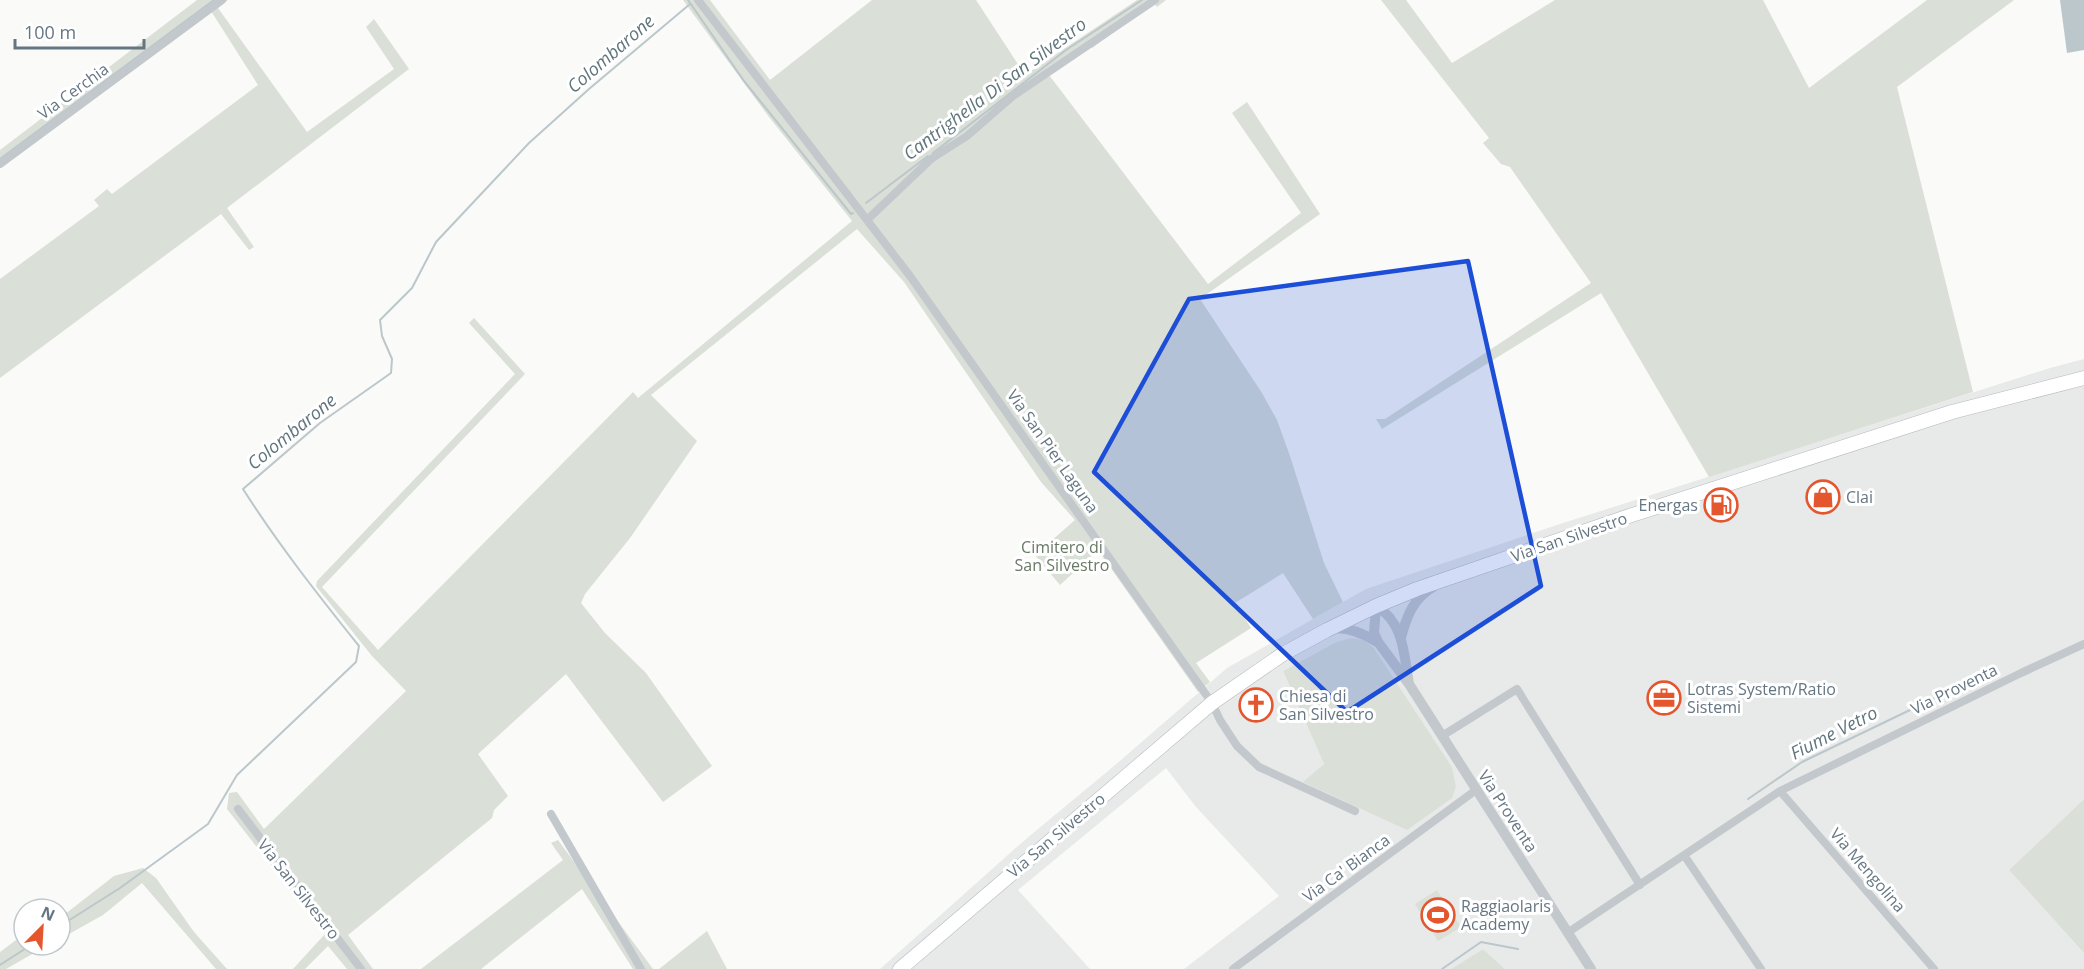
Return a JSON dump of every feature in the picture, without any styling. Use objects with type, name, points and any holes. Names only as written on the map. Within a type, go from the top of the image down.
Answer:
[{"type":"main road","name":"Via San Silvestro","points":[[900,969],[1212,703],[1283,654],[1327,630],[1376,606],[1632,515],[1941,416],[2084,378]]},
{"type":"street","name":"Via Cerchia","points":[[0,164],[222,0]]},
{"type":"street","name":"Via San Pier Laguna","points":[[698,0],[867,219],[930,305],[1212,703]]},
{"type":"street","points":[[867,219],[931,159],[967,136],[1013,96],[1155,0]]},
{"type":"street","name":"Via Proventa","points":[[1401,638],[1407,617],[1415,602],[1428,589],[1445,580]]},
{"type":"street","points":[[1376,606],[1374,633],[1378,642]]},
{"type":"street","name":"Via Proventa","points":[[1376,606],[1394,620],[1401,638],[1409,684]]},
{"type":"street","points":[[1327,630],[1335,628],[1357,632],[1378,642]]},
{"type":"street","name":"Via Proventa","points":[[1378,642],[1409,684],[1591,969]]},
{"type":"street","name":"Via Proventa","points":[[1567,933],[1780,791],[2084,644]]},
{"type":"street","points":[[1442,736],[1517,689],[1640,885]]},
{"type":"street","points":[[1212,703],[1237,746],[1259,767],[1355,811]]},
{"type":"street","name":"Via Ca' Bianca","points":[[1233,969],[1476,790]]},
{"type":"street","name":"Via Mengolina","points":[[1780,791],[1934,969]]},
{"type":"street","name":"Via San Silvestro","points":[[238,809],[361,969]]},
{"type":"street","points":[[551,814],[641,969]]},
{"type":"street","points":[[1684,855],[1761,969]]},
{"type":"highlighted area","points":[[1468,261],[1541,586],[1347,712],[1094,472],[1189,299]]},
{"type":"shaded area","points":[[2060,0],[2084,0],[2084,50],[2067,53]]},
{"type":"shaded area","points":[[2084,359],[2084,799],[2009,870],[2084,953],[2084,969],[1505,969],[1483,949],[1451,969],[1184,969],[1279,896],[1196,807],[1166,768],[1018,890],[1090,969],[880,969],[1026,839],[1227,668],[1366,589],[1560,524]],"holes":[[[1350,638],[1374,648],[1452,767],[1456,786],[1304,782],[1324,764],[1283,671],[1336,642]]]},
{"type":"green space","points":[[197,0],[228,0],[218,8],[307,132],[394,69],[366,27],[374,19],[409,69],[227,208],[254,247],[249,250],[221,214],[0,378],[0,279],[99,206],[94,200],[107,189],[112,194],[258,85],[211,11],[0,168],[0,150]]},
{"type":"green space","name":"Cimitero di San Silvestro","points":[[683,0],[710,0],[770,80],[872,0],[976,0],[1025,75],[1137,0],[1166,0],[1157,7],[1154,3],[1092,48],[1089,46],[1049,75],[1208,284],[1301,213],[1232,113],[1247,102],[1320,214],[1200,299],[1262,393],[1277,420],[1324,563],[1343,602],[1313,619],[1283,573],[1235,603],[1251,628],[1196,663],[1210,682],[1198,692],[1098,550],[1060,585],[1035,555],[1075,520],[1041,482],[904,282],[857,229],[651,395],[697,441],[630,538],[585,594],[581,603],[605,633],[646,673],[712,766],[663,802],[566,674],[478,754],[508,796],[494,810],[492,818],[348,935],[373,969],[347,969],[328,946],[305,969],[293,969],[325,934],[227,809],[229,793],[237,792],[264,829],[406,691],[372,656],[316,586],[317,581],[515,374],[469,323],[474,318],[525,374],[322,587],[378,650],[633,392],[638,398],[852,221],[769,117]]},
{"type":"green space","points":[[1381,0],[1406,0],[1452,63],[1555,0],[1763,0],[1809,88],[1927,0],[2014,0],[1897,87],[1973,392],[1709,477],[1601,293],[1382,429],[1376,419],[1385,419],[1591,283],[1510,167],[1501,164],[1483,143],[1489,138]]},
{"type":"green space","points":[[1350,638],[1363,640],[1374,648],[1452,767],[1456,786],[1452,798],[1407,830],[1303,782],[1324,764],[1283,671],[1336,642]]},
{"type":"green space","points":[[2084,799],[2084,953],[2009,870]]},
{"type":"green space","points":[[558,840],[653,969],[633,969],[582,889],[481,969],[421,969],[563,860],[551,843]]},
{"type":"green space","points":[[143,868],[156,878],[194,932],[227,969],[216,969],[142,883],[103,915],[72,932],[72,909],[114,876]]},
{"type":"green space","name":"Raggiaolaris Academy","points":[[1437,890],[1461,927],[1438,941],[1415,904]]},
{"type":"green space","points":[[707,931],[727,969],[659,969]]},
{"type":"green space","points":[[12,943],[12,957],[27,957],[6,969],[0,969],[0,952]]},
{"type":"green space","points":[[1483,949],[1505,969],[1451,969]]},
{"type":"waterway","name":"Cantrighella Di San Silvestro","points":[[0,159],[214,0]]},
{"type":"waterway","name":"Cantrighella Di San Silvestro","points":[[688,0],[744,81],[851,214],[853,213]]},
{"type":"waterway","name":"Cantrighella Di San Silvestro","points":[[933,153],[1066,50],[1142,0]]},
{"type":"waterway","name":"Colombarone","points":[[72,918],[120,888],[208,824],[237,775],[356,662],[359,646],[270,530],[243,489],[320,423],[391,373],[392,359],[382,336],[380,320],[412,288],[436,242],[529,143],[690,4]]},
{"type":"waterway","name":"Cantrighella Di San Silvestro","points":[[866,203],[928,156]]},
{"type":"waterway","name":"Fiume Vetro","points":[[1748,799],[1802,762],[1937,697]]},
{"type":"waterway","name":"Fiume Vetro","points":[[1442,969],[1481,942],[1518,949]]},
{"type":"waterway","name":"Colombarone","points":[[0,965],[12,957]]},
{"type":"place","name":"Clai","points":[[1823,497]]},
{"type":"place","name":"Energas","points":[[1721,505]]},
{"type":"place","name":"Lotras System/Ratio Sistemi","points":[[1664,698]]},
{"type":"place","name":"Chiesa di San Silvestro","points":[[1256,705]]},
{"type":"place","name":"Raggiaolaris Academy","points":[[1438,915]]}]
